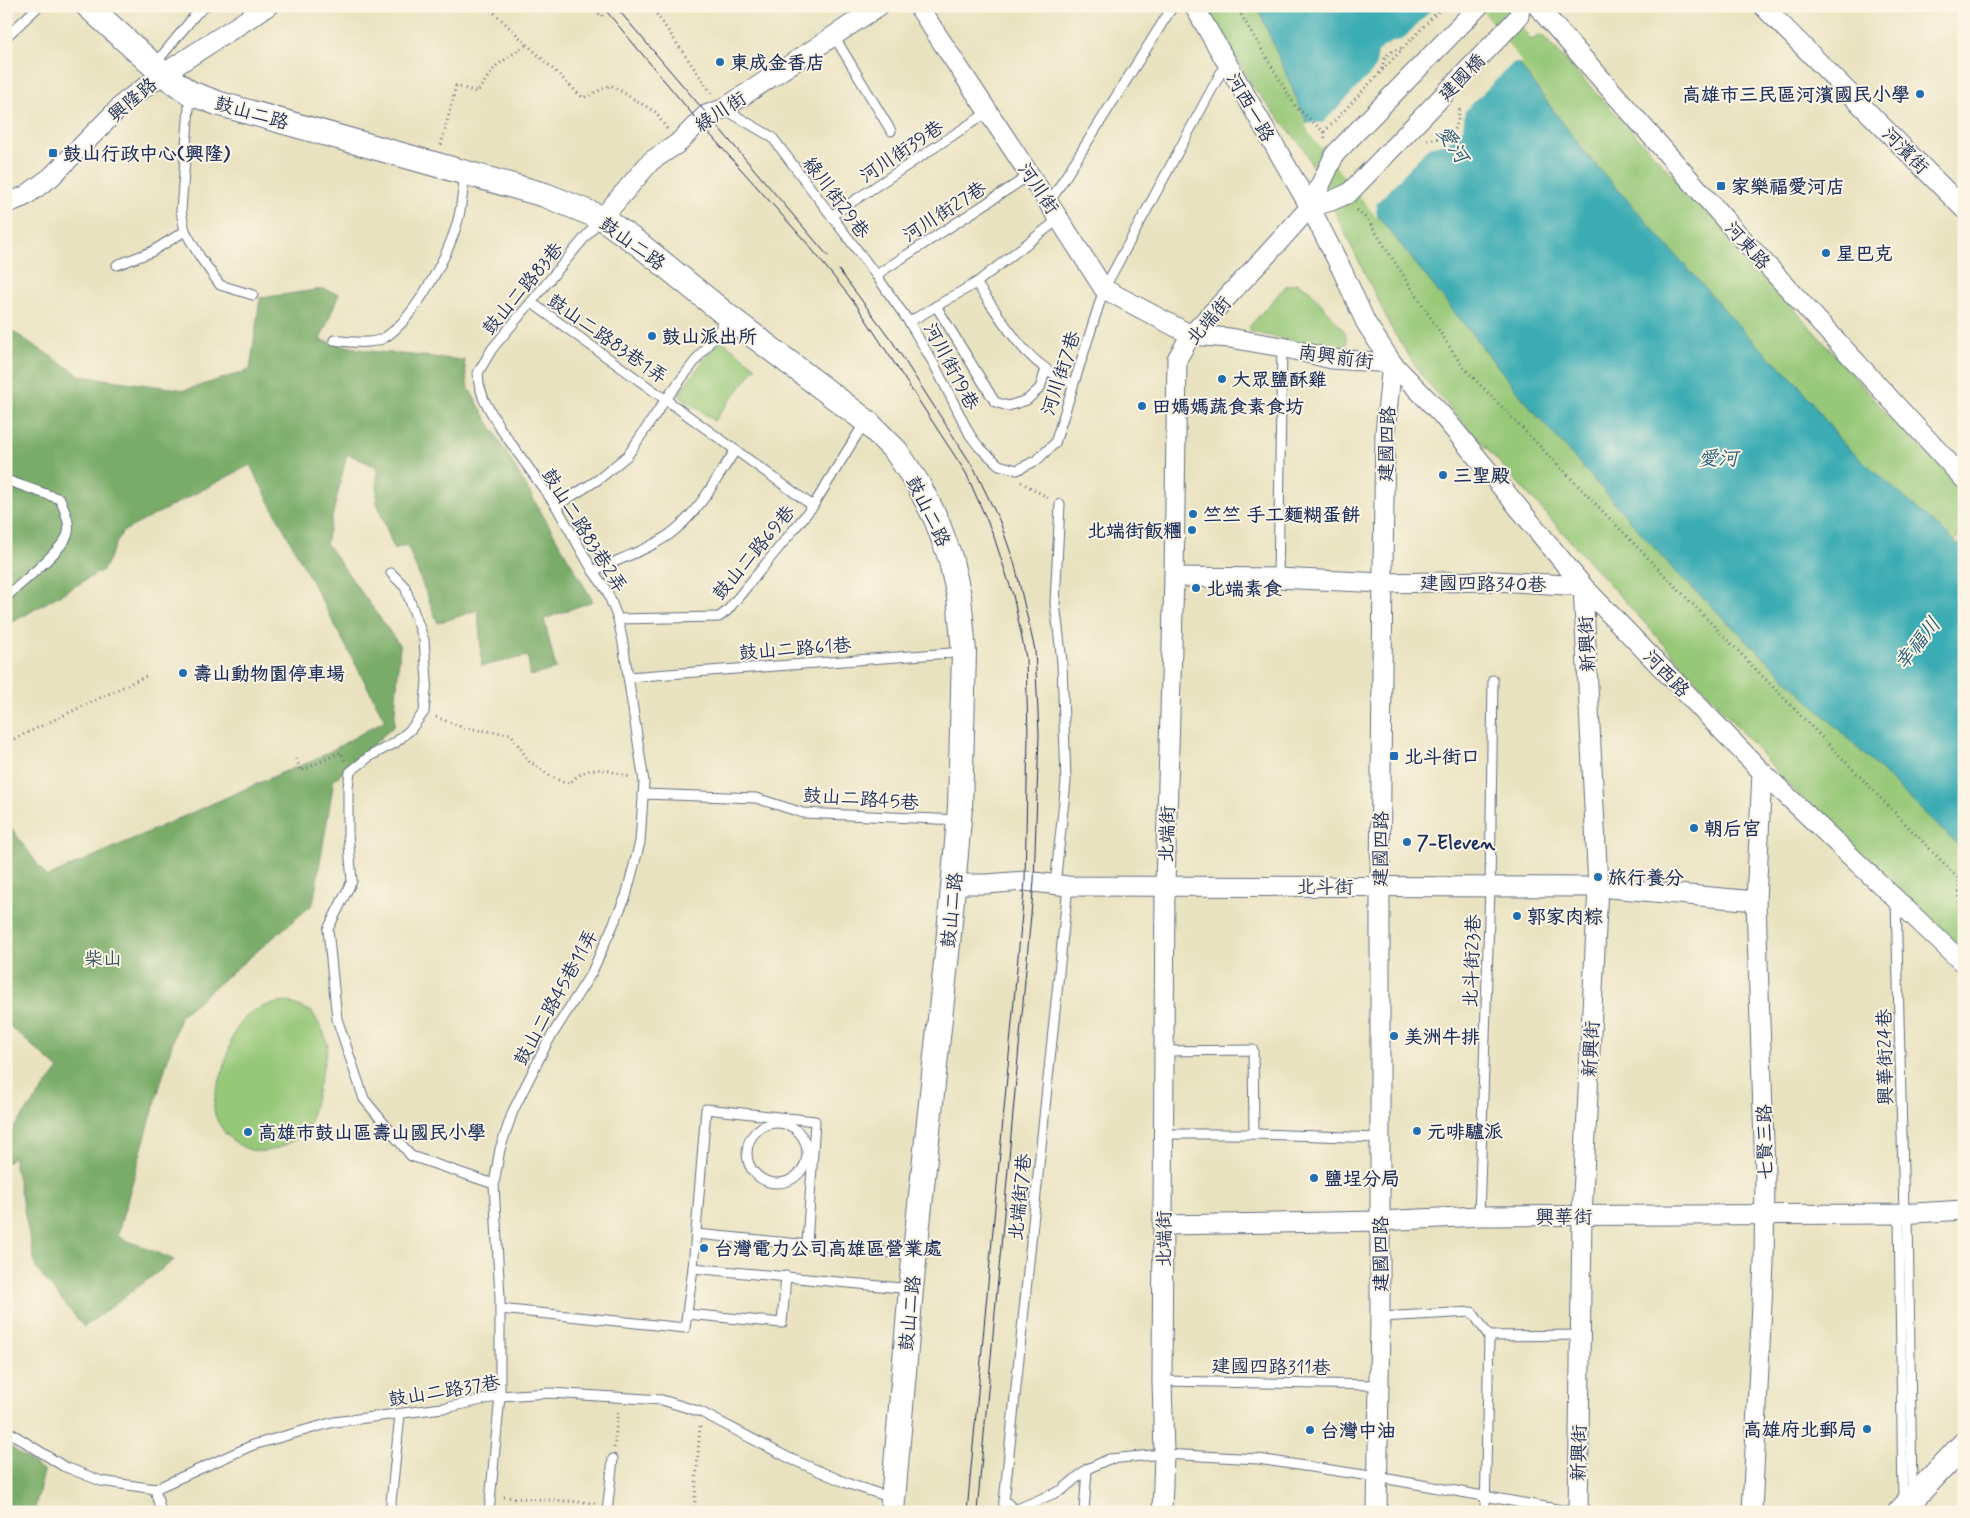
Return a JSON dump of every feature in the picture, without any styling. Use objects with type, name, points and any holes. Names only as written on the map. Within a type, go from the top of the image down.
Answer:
[{"type":"street","name":"鼓山二路","points":[[88,6],[158,70],[190,94],[545,195],[602,218],[640,245],[729,317],[866,421],[896,451],[918,484],[936,519],[950,556],[959,596],[964,652],[959,820],[954,884],[911,1289],[892,1505]]},
{"type":"street","name":"興隆路","points":[[6,204],[25,196],[51,177],[158,70],[268,6]]},
{"type":"street","name":"綠川街","points":[[602,218],[651,161],[677,144],[698,121],[706,115],[723,109],[879,6]]},
{"type":"street","name":"河川街","points":[[918,6],[1104,289],[1191,335]]},
{"type":"street","name":"河西一路","points":[[1194,6],[1310,207]]},
{"type":"street","name":"建國橋","points":[[1332,158],[1479,6]]},
{"type":"street","name":"建國橋","points":[[1350,191],[1519,16],[1520,6]]},
{"type":"street","name":"河東路","points":[[1537,6],[1728,224],[1964,479]]},
{"type":"street","name":"河濱街","points":[[1763,6],[1964,209]]},
{"type":"street","points":[[1310,207],[1332,158]]},
{"type":"street","points":[[1310,207],[1350,191]]},
{"type":"street","points":[[1310,207],[1366,323],[1392,364]]},
{"type":"street","name":"北端街","points":[[1162,1512],[1164,1454],[1162,1381],[1165,885],[1174,577],[1177,360],[1191,335],[1310,207]]},
{"type":"street","name":"南興前街","points":[[1191,335],[1230,338],[1282,347],[1332,360],[1392,364]]},
{"type":"street","name":"建國四路","points":[[1377,1512],[1380,1318],[1380,887],[1383,583],[1385,432],[1392,364]]},
{"type":"street","name":"河西路","points":[[1392,364],[1442,415],[1583,586],[1762,772],[1964,964]]},
{"type":"street","name":"建國四路340巷","points":[[1174,577],[1278,578],[1383,583],[1495,581],[1583,586]]},
{"type":"street","name":"新興街","points":[[1578,1512],[1582,1216],[1598,887],[1583,586]]},
{"type":"street","name":"七賢三路","points":[[1752,1512],[1764,1272],[1765,1172],[1756,901],[1762,772]]},
{"type":"street","name":"北斗街","points":[[954,884],[1025,881],[1061,885],[1598,887],[1756,901]]},
{"type":"street","name":"興華街","points":[[1164,1225],[1479,1216],[1903,1213],[1964,1210]]},
{"type":"street","points":[[1905,1506],[1964,1444]]},
{"type":"lane","points":[[6,37],[39,6]]},
{"type":"lane","points":[[158,70],[196,14],[206,6]]},
{"type":"lane","points":[[1054,211],[1173,6]]},
{"type":"lane","points":[[834,36],[891,130]]},
{"type":"lane","name":"河川街7巷","points":[[1037,460],[1055,443],[1104,289],[1226,63]]},
{"type":"lane","points":[[190,94],[181,211],[185,231],[200,257],[220,285],[253,295]]},
{"type":"lane","name":"綠川街29巷","points":[[723,109],[772,137],[909,322]]},
{"type":"lane","name":"河川街39巷","points":[[831,216],[988,112]]},
{"type":"lane","points":[[334,340],[357,343],[382,339],[405,321],[439,268],[458,217],[465,172]]},
{"type":"lane","name":"河川街27巷","points":[[876,275],[1030,175]]},
{"type":"lane","name":"河川街19巷","points":[[1037,460],[1017,470],[999,465],[979,447],[970,435],[935,366],[909,322],[976,283],[1054,211]]},
{"type":"lane","name":"鼓山二路83巷","points":[[479,384],[478,374],[492,349],[532,304],[602,218]]},
{"type":"lane","points":[[117,265],[151,252],[185,231]]},
{"type":"lane","points":[[976,283],[1016,340],[1033,359],[1055,376],[1073,384]]},
{"type":"lane","name":"鼓山二路83巷1弄","points":[[532,304],[812,506]]},
{"type":"lane","points":[[936,306],[995,402],[1008,406],[1027,400],[1040,388],[1046,369]]},
{"type":"lane","points":[[556,506],[600,479],[628,455],[666,399],[729,317]]},
{"type":"lane","points":[[1278,578],[1282,347]]},
{"type":"lane","name":"鼓山二路83巷2弄","points":[[479,384],[484,400],[500,428],[556,506],[607,591],[618,619],[644,782],[643,794]]},
{"type":"lane","name":"鼓山二路69巷","points":[[618,619],[719,617],[727,611],[812,506],[866,421]]},
{"type":"lane","points":[[594,571],[655,542],[675,530],[700,504],[735,451]]},
{"type":"lane","points":[[6,480],[60,498],[69,528],[68,536],[56,551],[6,597]]},
{"type":"lane","name":"北端街7巷","points":[[1003,1512],[1061,885],[1066,782],[1062,662],[1055,603],[1060,504]]},
{"type":"lane","points":[[391,573],[405,587],[424,640],[427,681],[424,712],[411,729],[395,743],[370,756],[350,772],[348,787],[348,834],[352,881],[328,929],[336,1019],[364,1099],[412,1156],[494,1184]]},
{"type":"lane","name":"鼓山二路61巷","points":[[628,677],[964,652]]},
{"type":"lane","points":[[1490,888],[1494,680]]},
{"type":"lane","name":"鼓山二路45巷","points":[[643,794],[756,798],[803,813],[959,820]]},
{"type":"lane","name":"鼓山二路45巷11弄","points":[[489,1512],[500,1396],[500,1309],[494,1184],[500,1149],[513,1111],[547,1043],[592,972],[626,896],[640,842],[643,794]]},
{"type":"lane","name":"北斗街23巷","points":[[1479,1216],[1490,888]]},
{"type":"lane","name":"興華街24巷","points":[[1896,899],[1903,1213]]},
{"type":"lane","points":[[1164,1051],[1253,1050],[1254,1134]]},
{"type":"lane","points":[[500,1309],[685,1328],[693,1268],[706,1108],[768,1120],[788,1124],[797,1129],[807,1146],[805,1164],[792,1179],[774,1183],[764,1180],[755,1174],[750,1166],[746,1156],[747,1145],[752,1136],[768,1120],[815,1121],[807,1244]]},
{"type":"lane","points":[[1163,1134],[1254,1134],[1380,1138]]},
{"type":"lane","points":[[807,1146],[814,1137]]},
{"type":"lane","points":[[807,1155],[812,1168]]},
{"type":"lane","points":[[1903,1213],[1905,1506]]},
{"type":"lane","points":[[1903,1213],[1905,1506]]},
{"type":"lane","points":[[696,1234],[915,1255]]},
{"type":"lane","points":[[693,1268],[911,1289]]},
{"type":"lane","points":[[687,1314],[782,1323],[786,1276]]},
{"type":"lane","points":[[1380,1318],[1472,1312],[1489,1336],[1485,1512]]},
{"type":"lane","points":[[1489,1336],[1580,1335]]},
{"type":"lane","name":"建國四路311巷","points":[[1162,1381],[1379,1384]]},
{"type":"lane","name":"鼓山二路37巷","points":[[155,1489],[253,1445],[334,1422],[400,1415],[500,1396],[550,1393],[662,1400],[701,1412],[789,1458],[892,1505]]},
{"type":"lane","points":[[390,1512],[400,1415]]},
{"type":"lane","points":[[6,1430],[63,1466],[101,1481],[155,1489],[161,1512]]},
{"type":"lane","points":[[1004,1500],[1015,1510],[1062,1490],[1087,1469],[1108,1459],[1164,1454],[1258,1459],[1573,1512]]},
{"type":"lane","points":[[608,1508],[613,1459]]},
{"type":"lane","points":[[1084,1512],[1087,1469]]},
{"type":"path","points":[[487,6],[583,98],[611,85],[655,112],[677,144]]},
{"type":"path","points":[[592,6],[602,17],[606,6]]},
{"type":"path","points":[[651,6],[723,109]]},
{"type":"path","points":[[1236,6],[1295,106],[1324,132],[1332,158]]},
{"type":"path","points":[[1324,132],[1443,6]]},
{"type":"path","points":[[436,164],[456,86],[477,92],[496,66],[527,44]]},
{"type":"path","points":[[1382,70],[1387,54],[1404,48]]},
{"type":"path","points":[[1426,140],[1443,138],[1452,133],[1457,124],[1460,105]]},
{"type":"path","points":[[1350,191],[1358,211],[1367,219],[1462,366],[1960,879],[1960,913],[1964,916]]},
{"type":"path","points":[[1019,482],[1060,504]]},
{"type":"path","points":[[14,738],[146,676]]},
{"type":"path","points":[[424,712],[464,728],[511,734],[530,763],[563,782],[570,783],[578,774],[598,768],[644,782]]},
{"type":"path","points":[[296,759],[301,771],[341,752],[350,772]]},
{"type":"path","points":[[613,1459],[619,1398]]},
{"type":"path","points":[[694,1512],[701,1412]]},
{"type":"path","points":[[491,1496],[608,1508]]},
{"type":"green space","points":[[1204,6],[1257,6],[1311,132],[1534,412],[1674,570],[1964,851],[1964,956],[1792,789],[1707,692],[1424,379],[1394,333],[1303,147],[1252,86]]},
{"type":"green space","points":[[1476,6],[1505,6],[1531,40],[1542,35],[1721,227],[1889,416],[1964,489],[1964,518],[1955,543],[1843,444],[1798,384],[1743,331],[1581,148]]},
{"type":"green space","points":[[1297,283],[1310,291],[1345,332],[1347,343],[1339,350],[1251,332],[1249,327],[1286,286]]},
{"type":"green space","name":"柴山","points":[[323,289],[339,294],[320,340],[369,351],[464,360],[468,387],[593,601],[544,619],[556,669],[530,676],[528,656],[482,666],[478,610],[438,623],[407,545],[394,549],[377,503],[377,467],[347,454],[326,543],[400,646],[394,726],[334,780],[313,904],[180,1016],[117,1236],[174,1260],[84,1327],[36,1269],[13,1156],[6,1164],[6,1138],[59,1069],[6,1023],[6,821],[47,877],[286,771],[313,761],[385,720],[250,465],[122,532],[103,570],[6,626],[6,327],[81,376],[186,390],[250,370],[260,298]]},
{"type":"green space","points":[[720,339],[756,367],[714,421],[678,394]]},
{"type":"green space","points":[[289,1002],[312,1012],[323,1031],[328,1046],[308,1130],[287,1144],[268,1151],[248,1149],[237,1144],[227,1135],[218,1121],[214,1108],[217,1088],[232,1040],[240,1023],[259,1008]]},
{"type":"green space","points":[[6,1443],[44,1472],[34,1512],[6,1512]]},
{"type":"water","name":"愛河","points":[[1257,6],[1476,6],[1581,148],[1743,331],[1798,384],[1843,444],[1959,545],[1964,530],[1964,851],[1674,570],[1534,412],[1311,132]]},
{"type":"pier","points":[[1435,6],[1479,6],[1522,63],[1513,63],[1465,111],[1463,127],[1457,136],[1445,143],[1429,147],[1376,204],[1377,218],[1309,133],[1305,123],[1323,123],[1375,69],[1378,53],[1383,47],[1394,41],[1402,40]]},
{"type":"tram line","points":[[602,6],[698,121],[806,242],[857,306],[966,473],[993,534],[1013,595],[1026,658],[1028,737],[1025,881],[967,1512]]},
{"type":"tram line","points":[[615,6],[828,256]]},
{"type":"tram line","points":[[839,270],[892,341],[975,470],[1000,522],[1015,565],[1035,650],[1039,734],[1034,881],[977,1512]]},
{"type":"place","name":"東成金香店","points":[[720,62]]},
{"type":"place","name":"高雄市三民區河濱國民小學","points":[[1920,94]]},
{"type":"place","name":"鼓山行政中心(興隆)","points":[[53,153]]},
{"type":"place","name":"家樂福愛河店","points":[[1721,186]]},
{"type":"place","name":"星巴克","points":[[1826,253]]},
{"type":"place","name":"鼓山派出所","points":[[652,336]]},
{"type":"place","name":"大眾鹽酥雞","points":[[1222,379]]},
{"type":"place","name":"田媽媽蔬食素食坊","points":[[1142,406]]},
{"type":"place","name":"三聖殿","points":[[1443,475]]},
{"type":"place","name":"竺竺 手工麵糊蛋餅","points":[[1193,514]]},
{"type":"place","name":"北端街飯糰","points":[[1192,530]]},
{"type":"place","name":"北端素食","points":[[1196,588]]},
{"type":"place","name":"壽山動物園停車場","points":[[183,673]]},
{"type":"place","name":"北斗街口","points":[[1394,756]]},
{"type":"place","name":"朝后宮","points":[[1694,828]]},
{"type":"place","name":"7-Eleven","points":[[1407,842]]},
{"type":"place","name":"旅行養分","points":[[1598,877]]},
{"type":"place","name":"郭家肉粽","points":[[1517,916]]},
{"type":"place","name":"美洲牛排","points":[[1394,1036]]},
{"type":"place","name":"元啡驢派","points":[[1417,1131]]},
{"type":"place","name":"高雄市鼓山區壽山國民小學","points":[[248,1132]]},
{"type":"place","name":"鹽埕分局","points":[[1314,1178]]},
{"type":"place","name":"台灣電力公司高雄區營業處","points":[[704,1248]]},
{"type":"place","name":"高雄府北郵局","points":[[1867,1429]]},
{"type":"place","name":"台灣中油","points":[[1310,1430]]},
{"type":"water label","name":"幸福川","points":[[1917,643]]}]
